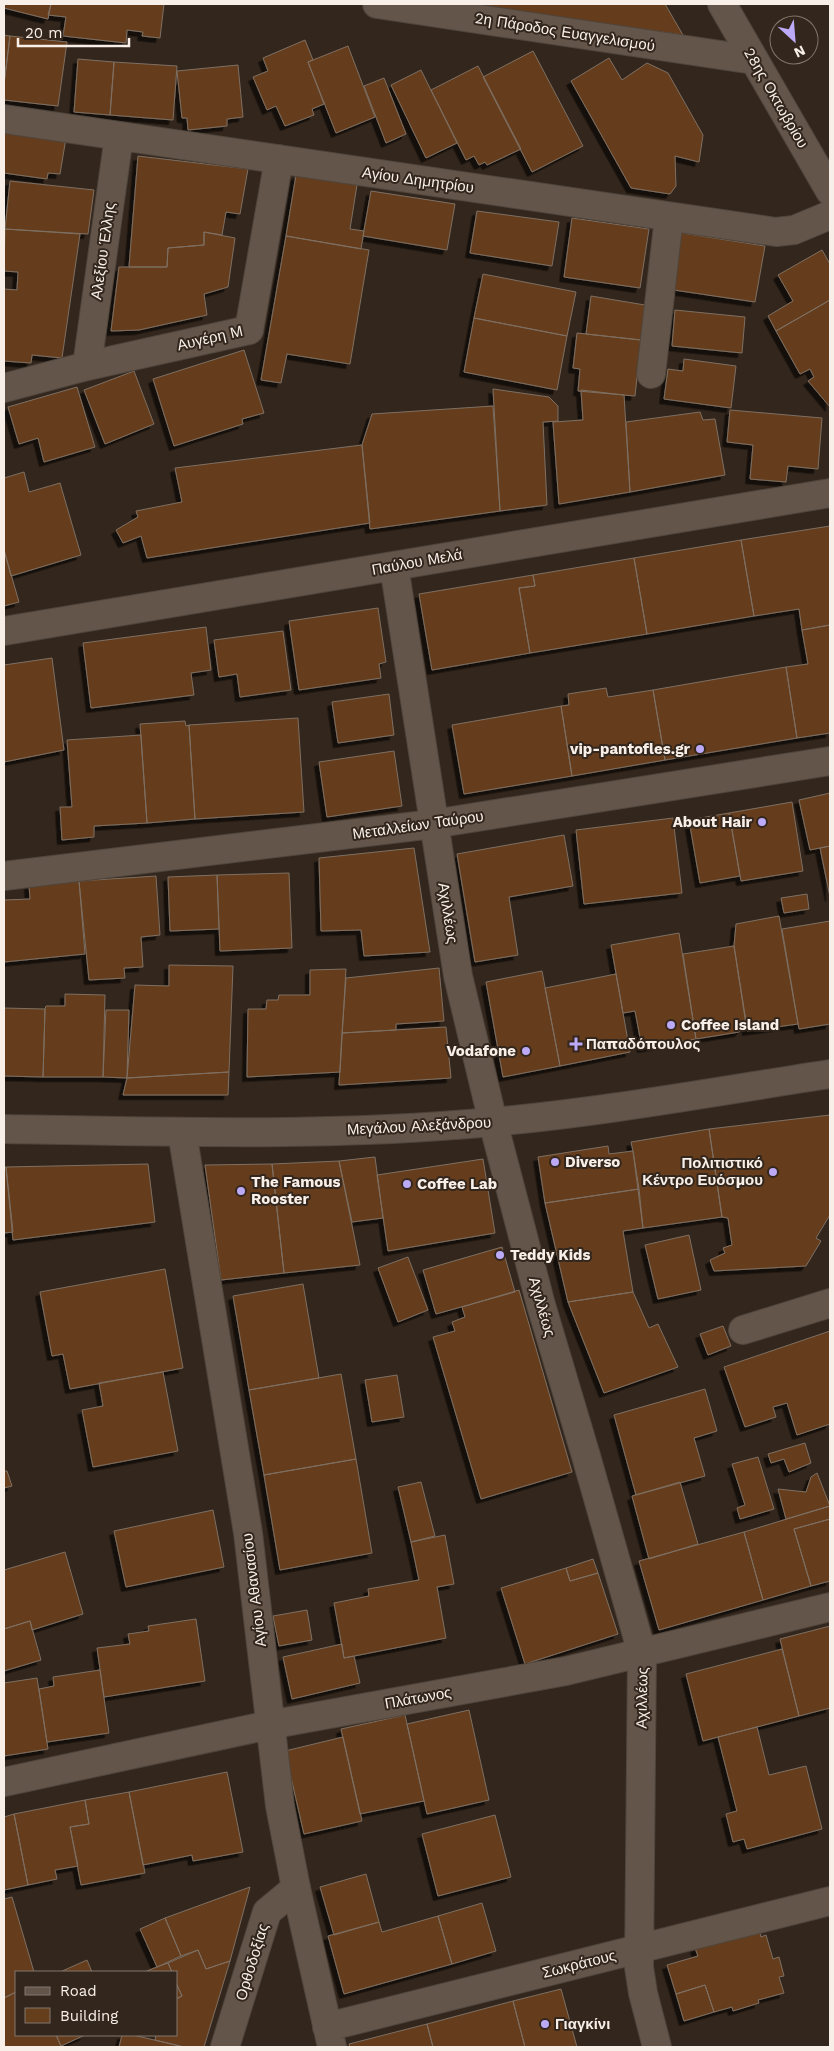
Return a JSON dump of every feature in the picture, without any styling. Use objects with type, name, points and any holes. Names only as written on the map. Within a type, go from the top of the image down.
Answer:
[{"type":"street","name":"2η Πάροδος Ευαγγελισμού","points":[[376,4],[754,60]]},
{"type":"street","name":"28ης Οκτωβρίου","points":[[722,4],[830,191]]},
{"type":"street","name":"Αγίου Δημητρίου","points":[[4,119],[776,232],[794,230],[830,215]]},
{"type":"street","name":"Αλεξίου Έλλης","points":[[87,366],[119,136]]},
{"type":"street","name":"Αυγέρη Μ","points":[[4,388],[87,366],[249,330],[279,160]]},
{"type":"street","points":[[651,374],[669,217]]},
{"type":"street","name":"Παύλου Μελά","points":[[4,631],[830,493]]},
{"type":"street","name":"Αχιλλέως","points":[[394,566],[458,976],[493,1122],[541,1305],[642,1654],[638,1949],[640,1980],[657,2047]]},
{"type":"street","name":"Μεταλλείων Ταύρου","points":[[4,876],[433,824],[830,761]]},
{"type":"street","name":"Μεγάλου Αλεξάνδρου","points":[[4,1129],[182,1132],[360,1130],[493,1122],[587,1111],[830,1074]]},
{"type":"street","name":"Αγίου Αθανασίου","points":[[182,1132],[248,1533],[280,1806],[296,1888],[330,2037]]},
{"type":"street","points":[[743,1330],[830,1304]]},
{"type":"street","name":"Πλάτωνος","points":[[4,1782],[269,1725],[551,1674],[642,1654],[830,1607]]},
{"type":"street","name":"Ορθοδοξίας","points":[[226,2047],[267,1912],[296,1888]]},
{"type":"street","name":"Σωκράτους","points":[[330,2037],[638,1949],[830,1901]]},
{"type":"building","points":[[4,4],[51,4],[48,19],[4,8]]},
{"type":"building","points":[[51,4],[164,4],[160,38],[142,36],[143,32],[127,30],[126,43],[63,36],[66,17],[48,15]]},
{"type":"building","points":[[458,4],[665,4],[683,35]]},
{"type":"building","points":[[4,35],[10,36],[4,84]]},
{"type":"building","points":[[10,36],[67,42],[58,106],[4,100]]},
{"type":"building","points":[[305,40],[313,60],[308,62],[324,104],[312,109],[314,115],[285,126],[276,106],[267,110],[253,77],[268,71],[263,58]]},
{"type":"building","points":[[348,46],[375,117],[336,133],[308,62]]},
{"type":"building","points":[[533,51],[583,146],[532,172],[483,77]]},
{"type":"building","points":[[609,58],[622,80],[647,63],[668,73],[703,135],[699,162],[675,156],[676,186],[670,194],[631,188],[571,81]]},
{"type":"building","points":[[78,59],[114,62],[110,115],[74,112]]},
{"type":"building","points":[[114,62],[177,66],[173,120],[110,115]]},
{"type":"building","points":[[238,65],[243,117],[227,119],[227,126],[188,130],[187,118],[182,118],[177,71]]},
{"type":"building","points":[[478,66],[521,149],[487,165],[485,162],[479,165],[474,156],[466,160],[431,90]]},
{"type":"building","points":[[421,70],[457,143],[426,158],[391,85]]},
{"type":"building","points":[[384,78],[406,134],[386,143],[364,86]]},
{"type":"building","points":[[4,130],[66,138],[60,174],[48,173],[47,179],[4,173]]},
{"type":"building","points":[[138,156],[248,169],[240,214],[226,212],[222,235],[204,232],[204,245],[168,248],[167,267],[129,267]]},
{"type":"building","points":[[296,175],[357,185],[350,229],[364,231],[361,249],[286,236]]},
{"type":"building","points":[[10,181],[94,190],[88,234],[5,229]]},
{"type":"building","points":[[371,191],[455,204],[447,250],[363,236]]},
{"type":"building","points":[[477,211],[559,222],[552,266],[470,253]]},
{"type":"building","points":[[572,218],[649,229],[640,288],[564,277]]},
{"type":"building","points":[[5,229],[80,234],[62,358],[32,355],[31,363],[4,361],[4,289],[17,290],[18,272],[4,271]]},
{"type":"building","points":[[204,232],[235,238],[228,287],[204,294],[207,315],[139,330],[111,331],[119,267],[167,267],[168,248],[204,245]]},
{"type":"building","points":[[676,232],[765,246],[755,302],[667,289]]},
{"type":"building","points":[[286,236],[369,250],[350,364],[287,354],[281,383],[261,380]]},
{"type":"building","points":[[822,250],[830,264],[830,300],[776,331],[768,316],[793,301],[778,275]]},
{"type":"building","points":[[483,274],[576,292],[567,336],[474,318]]},
{"type":"building","points":[[591,296],[645,305],[641,340],[586,334]]},
{"type":"building","points":[[830,300],[830,407],[808,381],[814,377],[810,369],[800,374],[776,331]]},
{"type":"building","points":[[675,310],[745,317],[742,353],[672,346]]},
{"type":"building","points":[[474,318],[567,336],[557,390],[464,372]]},
{"type":"building","points":[[577,333],[641,340],[635,396],[578,391],[580,369],[573,368]]},
{"type":"building","points":[[244,350],[264,413],[242,419],[243,424],[174,446],[153,379]]},
{"type":"building","points":[[684,359],[736,366],[731,408],[664,399],[668,369],[683,371]]},
{"type":"building","points":[[134,371],[154,424],[105,444],[84,390]]},
{"type":"building","points":[[77,387],[95,447],[44,462],[38,438],[19,444],[8,407]]},
{"type":"building","points":[[493,389],[549,397],[558,406],[558,421],[543,422],[547,505],[500,511]]},
{"type":"building","points":[[581,390],[624,395],[630,492],[559,504],[553,422],[583,420]]},
{"type":"building","points":[[493,406],[500,511],[370,529],[362,445],[372,414]]},
{"type":"building","points":[[730,410],[822,418],[818,469],[788,466],[786,482],[750,479],[753,445],[727,442]]},
{"type":"building","points":[[700,412],[703,420],[715,419],[725,475],[630,492],[626,422]]},
{"type":"building","points":[[362,445],[370,523],[147,558],[141,536],[123,543],[116,530],[138,517],[136,511],[182,502],[175,468]]},
{"type":"building","points":[[24,472],[29,492],[60,483],[81,555],[11,576],[4,550],[4,478]]},
{"type":"building","points":[[830,526],[830,625],[802,630],[799,609],[754,616],[741,540]]},
{"type":"building","points":[[741,540],[754,616],[647,634],[634,558]]},
{"type":"building","points":[[4,550],[19,602],[4,606]]},
{"type":"building","points":[[634,558],[647,634],[530,653],[519,588],[535,586],[533,575]]},
{"type":"building","points":[[533,575],[535,586],[519,588],[530,653],[432,670],[419,594]]},
{"type":"building","points":[[378,608],[386,662],[379,664],[381,678],[299,690],[289,621]]},
{"type":"building","points":[[830,625],[830,733],[797,738],[786,667],[808,664],[802,630]]},
{"type":"building","points":[[206,627],[211,670],[191,673],[194,695],[91,708],[83,643]]},
{"type":"building","points":[[283,631],[291,690],[240,697],[237,674],[219,677],[214,640]]},
{"type":"building","points":[[52,658],[64,750],[4,762],[4,665]]},
{"type":"building","points":[[786,667],[797,738],[665,760],[653,690]]},
{"type":"building","points":[[606,688],[608,697],[653,690],[665,760],[572,776],[561,706],[569,705],[568,694]]},
{"type":"building","points":[[389,694],[394,735],[338,743],[332,702]]},
{"type":"building","points":[[561,706],[572,776],[464,794],[452,725]]},
{"type":"building","points":[[298,718],[304,812],[195,819],[189,725]]},
{"type":"building","points":[[185,721],[186,726],[189,725],[195,819],[147,823],[140,724]]},
{"type":"building","points":[[141,735],[147,823],[94,826],[94,837],[62,840],[60,807],[72,807],[67,740]]},
{"type":"building","points":[[394,751],[402,806],[327,817],[319,762]]},
{"type":"building","points":[[830,793],[830,846],[810,850],[799,800]]},
{"type":"building","points":[[792,802],[803,871],[741,881],[729,813]]},
{"type":"building","points":[[729,813],[740,876],[700,883],[689,820]]},
{"type":"building","points":[[673,818],[682,893],[584,904],[576,830]]},
{"type":"building","points":[[564,835],[573,886],[509,897],[518,955],[475,962],[457,854]]},
{"type":"building","points":[[830,846],[830,897],[820,848]]},
{"type":"building","points":[[414,848],[430,952],[364,956],[361,930],[321,931],[319,858]]},
{"type":"building","points":[[289,873],[292,948],[220,951],[217,875]]},
{"type":"building","points":[[217,875],[219,929],[170,931],[168,877]]},
{"type":"building","points":[[156,876],[160,935],[141,937],[143,967],[124,968],[125,978],[89,980],[79,881]]},
{"type":"building","points":[[79,881],[85,954],[4,962],[4,900],[30,899],[29,885]]},
{"type":"building","points":[[807,894],[809,909],[784,913],[781,898]]},
{"type":"building","points":[[779,916],[798,1024],[747,1031],[734,946],[736,924]]},
{"type":"building","points":[[830,921],[830,1024],[799,1029],[782,929]]},
{"type":"building","points":[[679,933],[696,1039],[642,1048],[635,1011],[623,1013],[611,945]]},
{"type":"building","points":[[734,946],[746,1021],[739,1032],[696,1039],[683,954]]},
{"type":"building","points":[[169,965],[233,966],[229,1072],[127,1078],[135,985],[169,986]]},
{"type":"building","points":[[439,968],[444,1021],[396,1024],[396,1030],[342,1033],[346,978]]},
{"type":"building","points":[[346,969],[340,1072],[247,1077],[248,1009],[266,1009],[267,1000],[278,1000],[279,995],[310,995],[310,970]]},
{"type":"building","points":[[542,971],[560,1066],[503,1077],[486,982]]},
{"type":"building","points":[[616,974],[630,1052],[560,1066],[545,988]]},
{"type":"building","points":[[65,994],[105,995],[103,1077],[43,1077],[45,1009],[46,1006],[65,1006]]},
{"type":"building","points":[[4,1008],[45,1009],[43,1077],[4,1076]]},
{"type":"building","points":[[106,1010],[129,1010],[127,1078],[103,1077]]},
{"type":"building","points":[[446,1027],[451,1078],[339,1085],[342,1033]]},
{"type":"building","points":[[229,1072],[228,1095],[123,1095],[127,1078]]},
{"type":"building","name":"Πολιτιστικό Κέντρο Ευόσμου","points":[[830,1115],[830,1215],[816,1238],[821,1241],[806,1266],[714,1271],[710,1260],[725,1253],[723,1248],[732,1245],[728,1218],[722,1217],[709,1129]]},
{"type":"building","points":[[709,1129],[722,1217],[643,1228],[631,1142]]},
{"type":"building","points":[[608,1146],[609,1154],[633,1151],[639,1189],[545,1203],[538,1157]]},
{"type":"building","points":[[375,1157],[383,1218],[352,1222],[339,1161]]},
{"type":"building","points":[[483,1159],[495,1233],[388,1251],[377,1175]]},
{"type":"building","points":[[339,1161],[360,1265],[284,1273],[272,1164]]},
{"type":"building","points":[[148,1164],[155,1222],[13,1240],[6,1167]]},
{"type":"building","points":[[272,1164],[284,1273],[221,1280],[205,1165]]},
{"type":"building","points":[[4,1167],[6,1167],[13,1232],[4,1233]]},
{"type":"building","points":[[639,1189],[643,1228],[623,1231],[633,1292],[568,1302],[545,1203]]},
{"type":"building","points":[[689,1235],[701,1290],[658,1299],[645,1245]]},
{"type":"building","points":[[502,1247],[515,1292],[436,1314],[423,1270]]},
{"type":"building","points":[[408,1257],[428,1310],[398,1322],[378,1268]]},
{"type":"building","points":[[165,1269],[183,1368],[70,1389],[63,1354],[52,1356],[40,1292]]},
{"type":"building","points":[[303,1284],[319,1378],[249,1390],[233,1296]]},
{"type":"building","points":[[519,1290],[572,1472],[481,1499],[433,1337],[455,1331],[452,1322],[465,1317],[462,1307]]},
{"type":"building","points":[[633,1292],[649,1328],[658,1324],[678,1367],[604,1393],[568,1302]]},
{"type":"building","points":[[723,1326],[731,1346],[708,1355],[700,1334]]},
{"type":"building","points":[[830,1331],[830,1424],[797,1435],[787,1403],[773,1407],[776,1417],[745,1427],[724,1367]]},
{"type":"building","points":[[163,1372],[178,1451],[93,1467],[82,1410],[103,1406],[99,1383]]},
{"type":"building","points":[[341,1374],[356,1459],[264,1475],[249,1390]]},
{"type":"building","points":[[397,1375],[404,1417],[372,1422],[365,1380]]},
{"type":"building","points":[[705,1389],[717,1431],[694,1438],[705,1476],[636,1495],[614,1415]]},
{"type":"building","points":[[805,1443],[811,1463],[789,1472],[784,1459],[771,1463],[768,1454]]},
{"type":"building","points":[[758,1457],[774,1509],[740,1519],[737,1508],[745,1505],[732,1464]]},
{"type":"building","points":[[356,1459],[372,1553],[280,1570],[264,1475]]},
{"type":"building","points":[[4,1471],[7,1471],[12,1486],[4,1488]]},
{"type":"building","points":[[817,1473],[830,1506],[786,1519],[778,1489],[806,1492],[811,1477]]},
{"type":"building","points":[[421,1482],[435,1536],[411,1542],[398,1487]]},
{"type":"building","points":[[680,1482],[698,1544],[649,1559],[632,1496]]},
{"type":"building","points":[[830,1506],[830,1519],[794,1529],[811,1586],[763,1600],[744,1532]]},
{"type":"building","points":[[213,1510],[224,1567],[126,1587],[114,1531]]},
{"type":"building","points":[[830,1519],[830,1581],[811,1586],[794,1529]]},
{"type":"building","points":[[744,1532],[763,1600],[659,1630],[639,1561]]},
{"type":"building","points":[[445,1535],[454,1584],[437,1587],[446,1638],[344,1658],[334,1603],[369,1596],[368,1589],[419,1580],[411,1542]]},
{"type":"building","points":[[65,1552],[83,1614],[32,1630],[30,1621],[4,1629],[4,1570]]},
{"type":"building","points":[[593,1559],[598,1573],[570,1581],[566,1568]]},
{"type":"building","points":[[566,1568],[570,1581],[598,1573],[618,1634],[525,1664],[501,1588]]},
{"type":"building","points":[[307,1610],[312,1640],[279,1646],[273,1616]]},
{"type":"building","points":[[196,1619],[205,1681],[104,1697],[97,1648],[130,1644],[128,1634],[149,1631],[148,1626]]},
{"type":"building","points":[[30,1621],[41,1660],[4,1671],[4,1629]]},
{"type":"building","points":[[830,1626],[830,1708],[799,1716],[780,1639]]},
{"type":"building","points":[[342,1644],[344,1658],[354,1656],[360,1683],[292,1699],[283,1657]]},
{"type":"building","points":[[782,1649],[799,1716],[703,1741],[686,1674]]},
{"type":"building","points":[[100,1670],[109,1733],[47,1742],[39,1689],[54,1686],[53,1677]]},
{"type":"building","points":[[37,1678],[48,1749],[4,1756],[4,1683]]},
{"type":"building","points":[[469,1710],[489,1800],[427,1814],[407,1724]]},
{"type":"building","points":[[405,1715],[424,1801],[360,1814],[341,1729]]},
{"type":"building","points":[[757,1727],[769,1775],[806,1766],[822,1829],[747,1849],[744,1839],[733,1842],[726,1814],[737,1811],[718,1737]]},
{"type":"building","points":[[343,1737],[362,1821],[304,1834],[285,1751]]},
{"type":"building","points":[[227,1772],[243,1852],[193,1861],[192,1855],[143,1865],[129,1792]]},
{"type":"building","points":[[129,1792],[145,1873],[81,1885],[70,1827],[89,1824],[85,1800]]},
{"type":"building","points":[[85,1800],[89,1824],[70,1827],[78,1866],[55,1870],[57,1879],[28,1885],[14,1814]]},
{"type":"building","points":[[14,1814],[28,1885],[4,1890],[4,1817]]},
{"type":"building","points":[[495,1815],[511,1877],[438,1896],[422,1834]]},
{"type":"building","points":[[366,1874],[379,1922],[334,1935],[320,1887]]},
{"type":"building","points":[[250,1887],[230,1961],[206,1969],[198,1950],[181,1956],[165,1918]]},
{"type":"building","points":[[12,1897],[34,1971],[15,1971],[15,1992],[4,1998],[4,1899]]},
{"type":"building","points":[[482,1903],[496,1951],[452,1964],[438,1916]]},
{"type":"building","points":[[438,1916],[452,1964],[344,1994],[328,1936],[379,1922],[382,1932]]},
{"type":"building","points":[[165,1918],[181,1956],[157,1967],[140,1929]]},
{"type":"building","points":[[759,1929],[761,1937],[766,1935],[773,1959],[779,1957],[784,1976],[779,1977],[784,1993],[758,2000],[759,2003],[733,2011],[732,2007],[714,2012],[705,1985],[676,1994],[667,1965],[698,1956],[695,1948]]},
{"type":"building","points":[[198,1950],[206,1969],[230,1961],[204,2047],[184,2047],[155,2040],[156,2036],[178,2036],[178,1998],[182,1996],[178,1987],[178,1971],[172,1971],[168,1963]]},
{"type":"building","points":[[87,1960],[92,1971],[62,1971]]},
{"type":"building","points":[[168,1963],[172,1971],[147,1971]]},
{"type":"building","points":[[705,1985],[714,2012],[684,2021],[676,1994]]},
{"type":"building","points":[[178,1987],[182,1996],[178,1998]]},
{"type":"building","name":"Γιαγκίνι","points":[[561,1989],[577,2047],[525,2047],[513,2001]]},
{"type":"building","points":[[15,1992],[15,2036],[56,2036],[61,2046],[4,2047],[4,1998]]},
{"type":"building","points":[[513,2001],[525,2047],[433,2047],[427,2024]]},
{"type":"building","points":[[427,2024],[433,2047],[350,2047],[349,2044]]},
{"type":"building","points":[[56,2036],[83,2036],[61,2046]]},
{"type":"building","points":[[122,2036],[137,2036],[184,2047],[119,2047]]},
{"type":"place","name":"vip-pantofles.gr","points":[[700,749]]},
{"type":"place","name":"About Hair","points":[[762,822]]},
{"type":"place","name":"Coffee Island","points":[[671,1025]]},
{"type":"place","name":"Παπαδόπουλος","points":[[576,1044]]},
{"type":"place","name":"Vodafone","points":[[526,1051]]},
{"type":"place","name":"Diverso","points":[[555,1162]]},
{"type":"place","name":"Πολιτιστικό Κέντρο Ευόσμου","points":[[773,1172]]},
{"type":"place","name":"Coffee Lab","points":[[407,1184]]},
{"type":"place","name":"The Famous Rooster","points":[[241,1191]]},
{"type":"place","name":"Teddy Kids","points":[[500,1255]]},
{"type":"place","name":"Γιαγκίνι","points":[[545,2024]]}]
